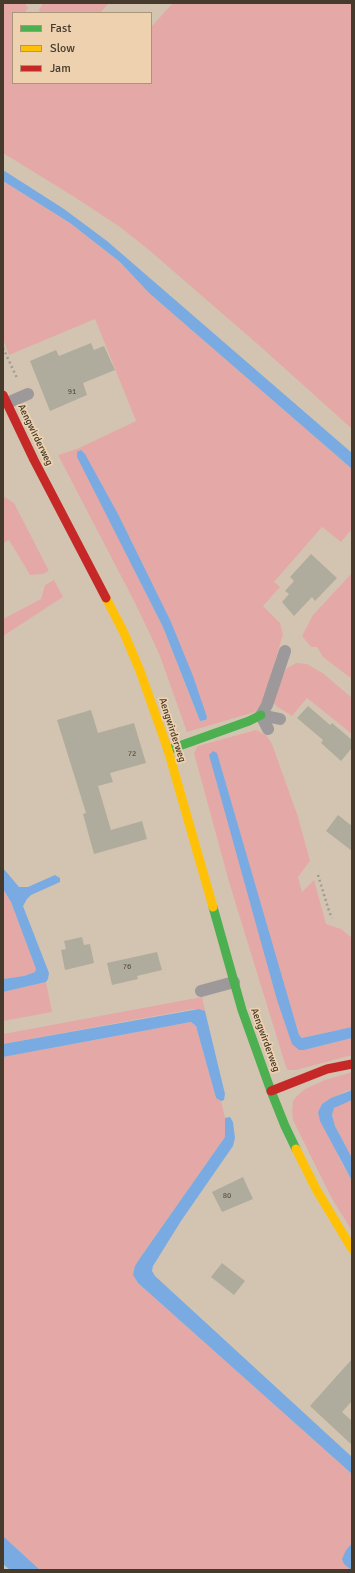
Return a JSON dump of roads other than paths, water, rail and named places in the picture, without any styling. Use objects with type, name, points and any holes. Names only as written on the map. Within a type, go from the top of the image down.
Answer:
[{"type":"street","name":"Aengwirderweg","points":[[4,399],[124,633],[152,702],[168,750],[242,1010],[271,1091],[285,1126],[313,1182],[352,1249]]},
{"type":"street","points":[[168,750],[249,721],[261,715]]},
{"type":"street","points":[[271,1091],[327,1070],[352,1064]]},
{"type":"lane","points":[[4,399],[28,394]]},
{"type":"lane","points":[[261,715],[267,705],[285,657]]},
{"type":"lane","points":[[261,715],[280,719]]},
{"type":"lane","points":[[261,715],[268,729]]},
{"type":"lane","points":[[201,991],[234,982]]},
{"type":"water","points":[[3,170],[64,209],[107,241],[352,453],[352,469],[149,293],[120,262],[70,223],[3,181]]},
{"type":"water","points":[[81,450],[85,454],[118,514],[171,622],[193,676],[207,717],[206,720],[200,721],[163,627],[77,457],[77,452]]},
{"type":"water","points":[[213,751],[217,753],[299,1035],[302,1038],[352,1027],[352,1038],[304,1050],[299,1050],[292,1044],[277,1000],[209,755]]},
{"type":"water","points":[[3,868],[19,887],[28,887],[55,875],[60,878],[60,882],[31,895],[23,906],[49,973],[48,979],[46,982],[3,992],[3,979],[24,976],[35,972],[36,969],[11,902],[3,889]]},
{"type":"water","points":[[199,1009],[205,1011],[225,1094],[224,1100],[221,1101],[216,1098],[196,1026],[191,1022],[3,1057],[3,1044]]},
{"type":"water","points":[[352,1090],[352,1100],[334,1108],[332,1115],[335,1126],[352,1158],[352,1181],[320,1121],[318,1112],[322,1104],[331,1098]]},
{"type":"water","points":[[230,1117],[233,1122],[235,1138],[233,1146],[181,1221],[153,1266],[152,1271],[155,1276],[352,1457],[352,1474],[138,1283],[133,1275],[135,1266],[140,1258],[225,1137],[225,1118]]},
{"type":"water","points":[[3,1536],[40,1570],[10,1570],[3,1564]]},
{"type":"water","points":[[352,1543],[351,1570],[344,1564],[342,1559],[346,1550]]}]
